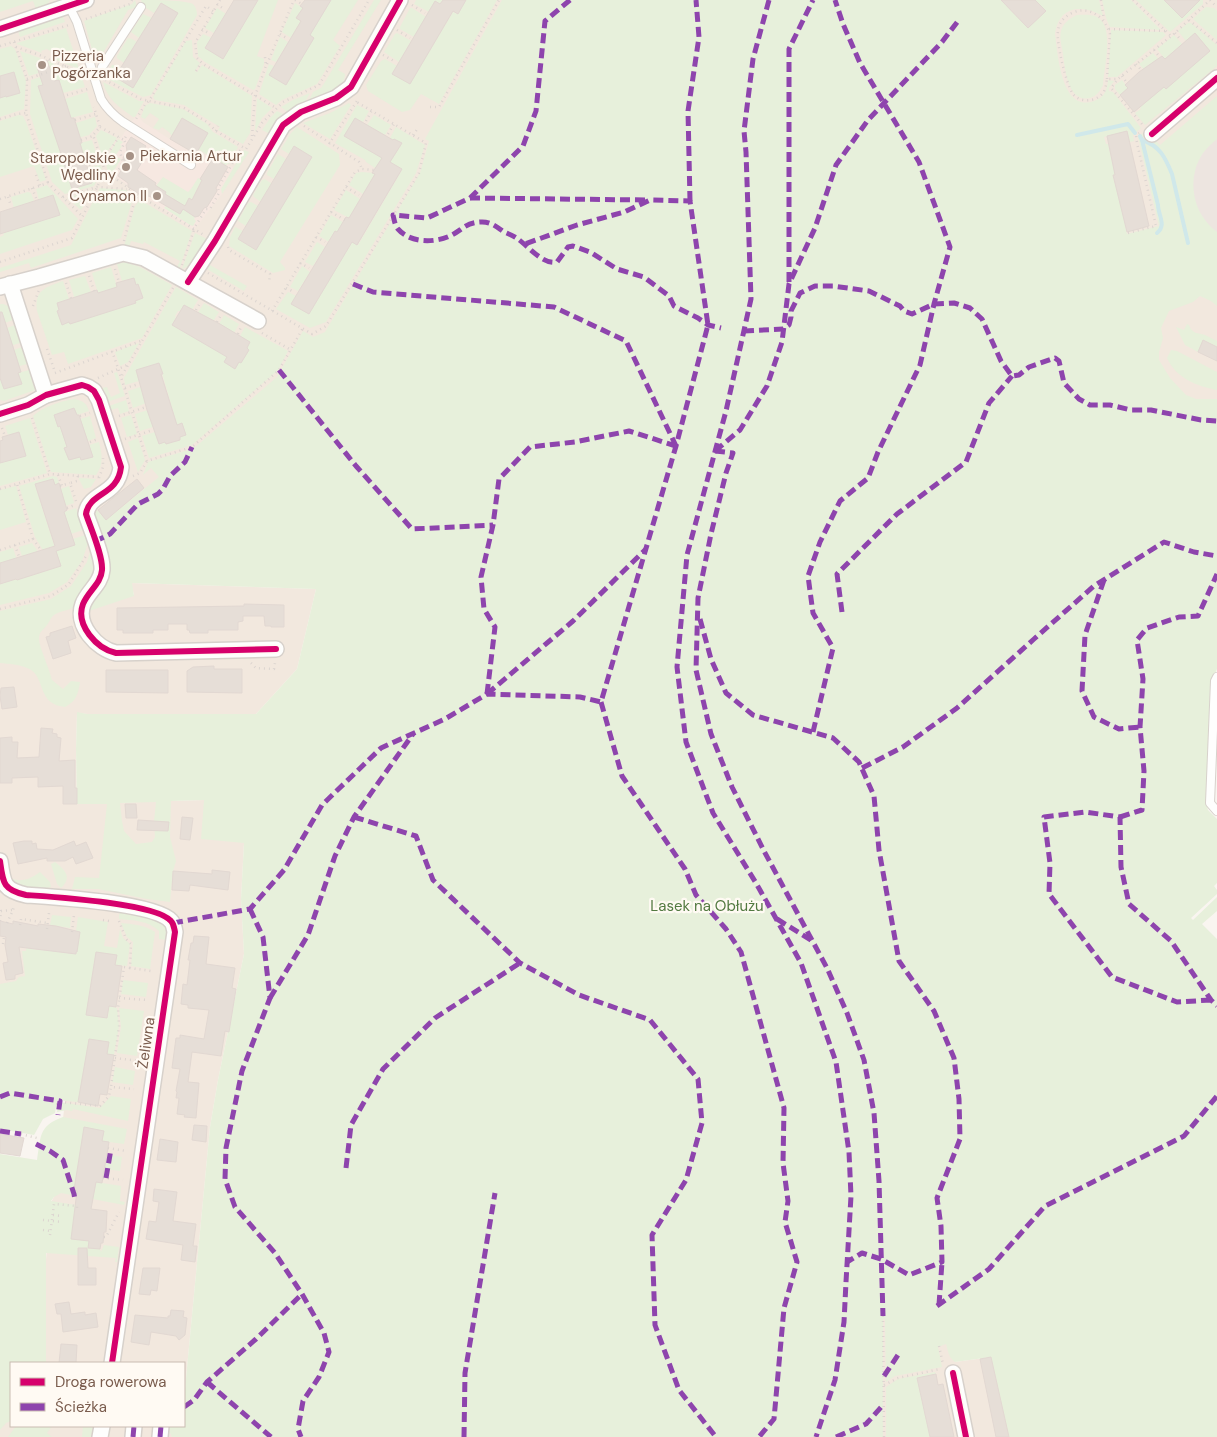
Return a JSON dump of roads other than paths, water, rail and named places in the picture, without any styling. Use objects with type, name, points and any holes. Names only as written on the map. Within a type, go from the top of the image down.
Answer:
[{"type":"street","points":[[0,29],[67,3],[86,0]]},
{"type":"street","points":[[183,280],[221,243],[283,125],[301,112],[336,98],[351,87],[404,2]]},
{"type":"street","points":[[1146,131],[1217,78]]},
{"type":"street","points":[[46,395],[5,285],[123,253],[144,258],[258,321]]},
{"type":"street","points":[[0,414],[28,405],[46,395],[82,385],[94,391],[100,422],[121,467],[120,476],[114,485],[89,504],[86,514],[102,568],[102,576],[98,584],[88,594],[83,605],[82,614],[88,632],[95,642],[116,653],[276,649]]},
{"type":"street","name":"Żeliwna","points":[[0,862],[4,882],[10,890],[15,892],[26,895],[130,906],[149,910],[170,920],[174,927],[112,1362]]},
{"type":"street","points":[[953,1373],[966,1437]]},
{"type":"lane","points":[[67,3],[76,22],[101,99],[107,108],[112,114],[131,127],[191,165]]},
{"type":"lane","points":[[102,67],[141,7]]},
{"type":"lane","points":[[1217,677],[1215,681],[1210,803],[1217,811]]},
{"type":"waterway","points":[[1077,135],[1128,124],[1135,133]]},
{"type":"waterway","points":[[1140,136],[1162,223],[1157,233]]},
{"type":"waterway","points":[[1142,140],[1158,149],[1172,174],[1188,243]]},
{"type":"place","name":"Pizzeria Pogórzanka","points":[[42,65]]},
{"type":"place","name":"Piekarnia Artur","points":[[130,156]]},
{"type":"place","name":"Staropolskie Wędliny","points":[[126,167]]},
{"type":"place","name":"Cynamon II","points":[[157,196]]},
{"type":"park label","name":"Lasek na Obłużu","points":[[707,906]]}]
